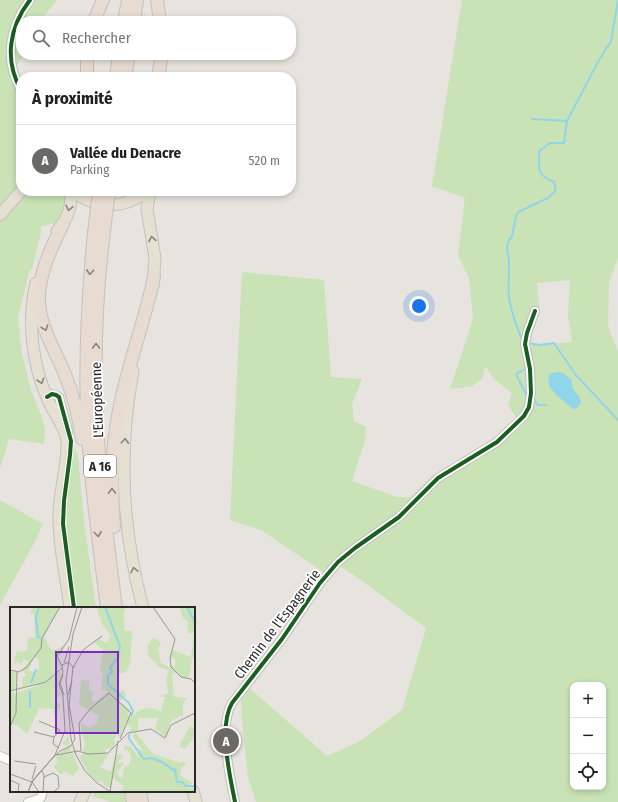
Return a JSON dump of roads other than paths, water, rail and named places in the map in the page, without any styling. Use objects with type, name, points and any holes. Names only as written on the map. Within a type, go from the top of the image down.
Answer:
[{"type":"highway","points":[[96,16],[103,0]]},
{"type":"highway","points":[[125,16],[128,0]]},
{"type":"highway","points":[[135,16],[137,0]]},
{"type":"highway","points":[[157,0],[159,16]]},
{"type":"highway","points":[[87,60],[87,72]]},
{"type":"highway","points":[[121,69],[126,60]]},
{"type":"highway","points":[[159,72],[161,60]]},
{"type":"highway","name":"L'Européenne","points":[[99,196],[96,335],[97,419],[103,497],[116,607]]},
{"type":"highway","name":"L'Européenne","points":[[107,607],[92,481],[87,414],[86,360],[88,300],[98,236],[108,196]]},
{"type":"highway","points":[[63,224],[54,240],[45,265],[40,284],[40,307],[45,330],[71,389],[80,424],[86,470],[92,481]]},
{"type":"highway","points":[[121,607],[113,511],[112,464],[115,434],[127,374],[154,277]]},
{"type":"highway","points":[[131,792],[133,802]]},
{"type":"highway","points":[[140,792],[142,802]]},
{"type":"main road","points":[[13,202],[17,196]]},
{"type":"main road","points":[[0,215],[20,196]]},
{"type":"main road","points":[[70,601],[59,518],[67,446],[63,428],[47,397],[38,371],[33,343],[32,320],[33,298],[37,277],[44,256],[56,232],[63,224],[68,214],[71,196]]},
{"type":"main road","points":[[81,196],[90,201],[111,205],[129,202],[139,196]]},
{"type":"main road","points":[[143,607],[133,566],[127,530],[124,466],[126,424],[131,384],[137,354],[150,308],[154,277],[154,253],[147,210],[149,196]]},
{"type":"main road","points":[[80,802],[85,792]]},
{"type":"main road","points":[[193,792],[196,802]]},
{"type":"street","points":[[20,16],[30,0]]},
{"type":"street","points":[[16,24],[11,41],[10,55],[12,68],[16,78]]},
{"type":"street","name":"Chemin de l'Espagnerie","points":[[235,802],[229,768],[226,736],[228,712],[234,699],[282,639],[317,587],[342,559],[399,517],[438,478],[501,438],[524,416],[530,400],[530,368],[526,350],[526,340],[536,311]]},
{"type":"street","points":[[47,397],[52,394],[58,397],[71,441],[64,501],[63,524],[70,601]]},
{"type":"street","points":[[0,756],[10,761]]},
{"type":"street","points":[[28,802],[41,798],[43,792]]},
{"type":"street","points":[[84,802],[89,792]]},
{"type":"water","points":[[557,372],[563,373],[571,379],[573,389],[579,396],[581,403],[577,408],[573,409],[551,389],[548,379],[550,374]]},
{"type":"waterway","points":[[523,342],[514,320],[509,297],[509,263],[507,246],[512,237],[518,212],[548,198],[556,190],[554,182],[541,174],[539,166],[539,151],[550,143],[564,143],[567,121],[599,60],[611,41],[618,0]]},
{"type":"waterway","points":[[532,119],[567,121]]},
{"type":"waterway","points":[[527,343],[540,345],[554,343],[576,375],[618,420]]},
{"type":"waterway","points":[[527,368],[517,373],[527,396]]},
{"type":"waterway","points":[[533,399],[538,405],[546,405]]},
{"type":"place","name":"Vallée du Denacre","points":[[226,741]]}]
